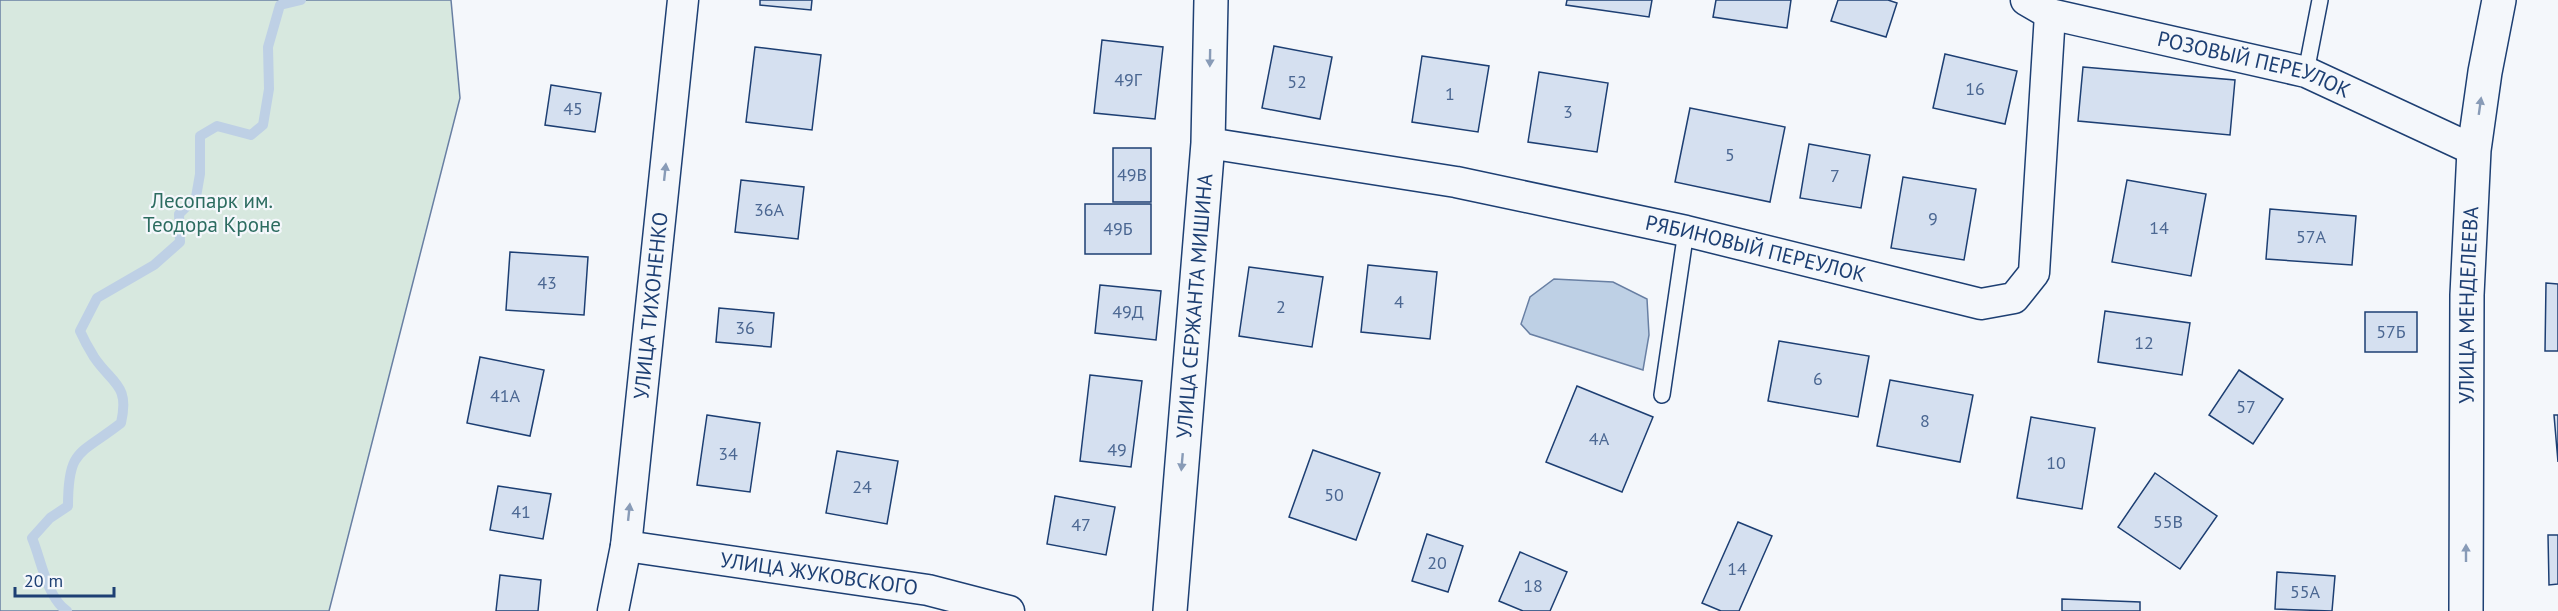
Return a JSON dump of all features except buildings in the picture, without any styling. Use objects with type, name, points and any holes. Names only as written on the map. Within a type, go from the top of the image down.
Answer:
[{"type":"street","name":"УЛИЦА ТИХОНЕНКО","points":[[613,611],[626,546],[683,0]]},
{"type":"street","name":"УЛИЦА СЕРЖАНТА МИШИНА","points":[[1170,611],[1208,144],[1211,0]]},
{"type":"street","name":"УЛИЦА МЕНДЕЛЕЕВА","points":[[2466,611],[2467,296],[2474,150],[2485,72],[2499,0]]},
{"type":"street","name":"РЯБИНОВЫЙ ПЕРЕУЛОК","points":[[1208,144],[1456,182],[1686,231],[1982,304],[2014,298],[2034,273],[2038,7]]},
{"type":"street","name":"РОЗОВЫЙ ПЕРЕУЛОК","points":[[2038,7],[2306,72],[2474,150]]},
{"type":"street","name":"УЛИЦА ЖУКОВСКОГО","points":[[626,546],[928,590],[1009,611]]},
{"type":"lane","points":[[2306,72],[2320,0]]},
{"type":"lane","points":[[1662,395],[1686,231]]},
{"type":"green space","name":"Лесопарк им. Теодора Кроне","points":[[0,0],[451,0],[460,98],[329,611],[0,611]]},
{"type":"water","points":[[1554,279],[1613,282],[1647,299],[1649,335],[1643,370],[1530,334],[1521,324],[1530,297]]},
{"type":"waterway","points":[[67,611],[54,597],[32,538],[50,518],[68,506],[74,463],[86,448],[121,423],[123,410],[123,400],[118,386],[94,357],[80,331],[97,298],[154,265],[180,242],[179,214],[196,197],[200,174],[200,136],[217,126],[251,135],[263,125],[269,89],[268,47],[280,5],[301,0]]}]
